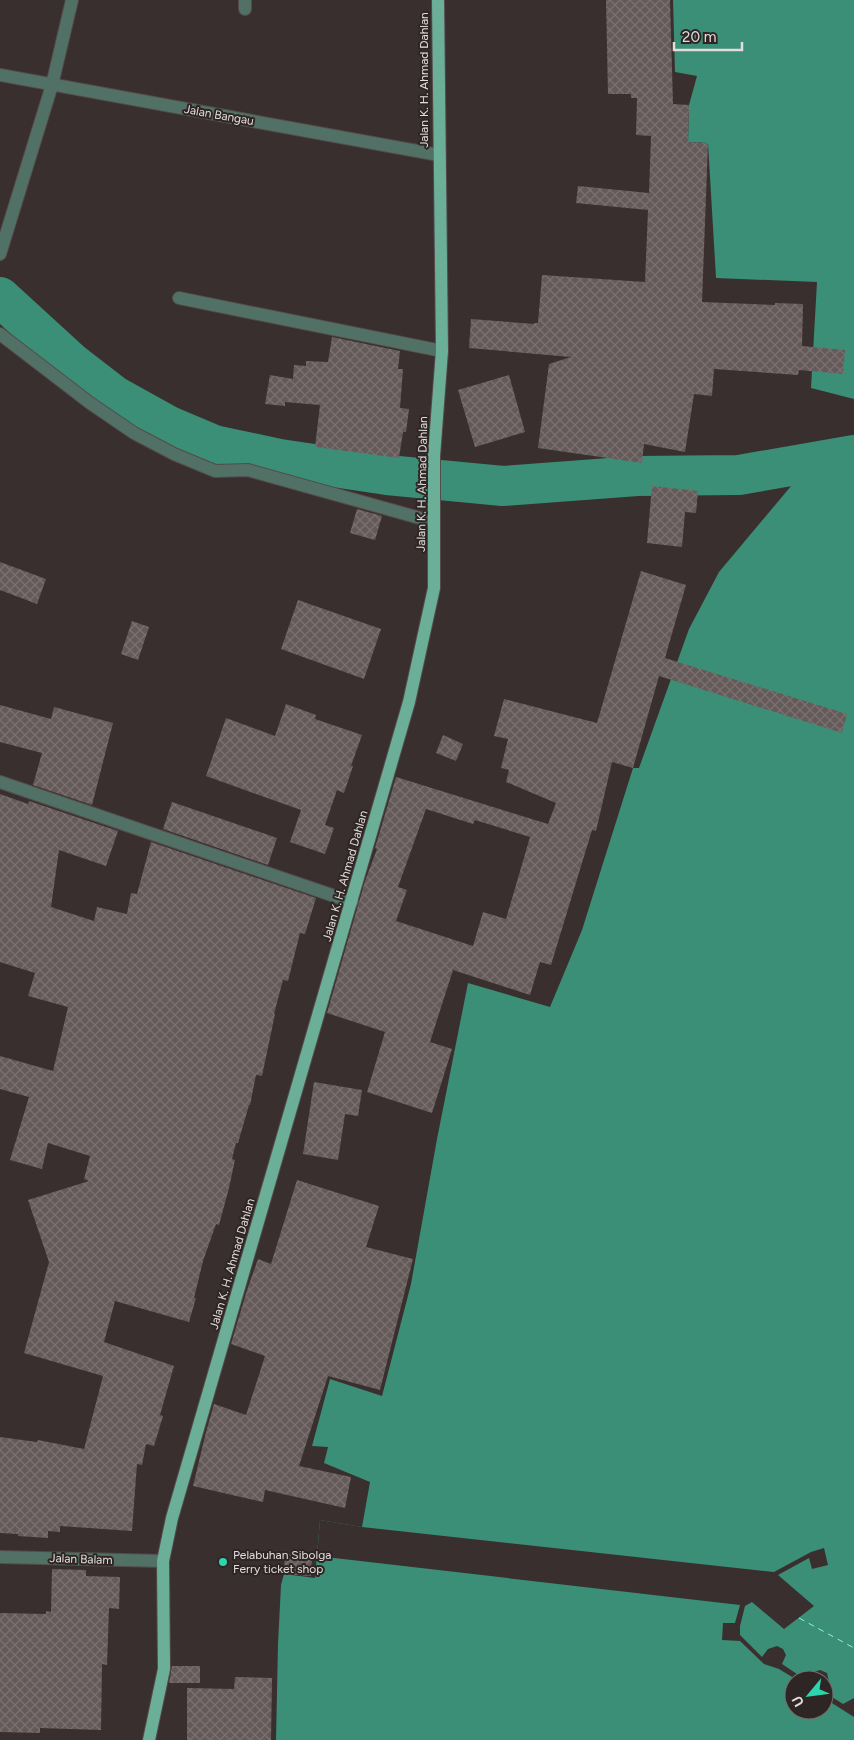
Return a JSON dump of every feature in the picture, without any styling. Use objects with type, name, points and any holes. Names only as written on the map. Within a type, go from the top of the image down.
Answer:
[{"type":"main road","name":"Jalan K. H. Ahmad Dahlan","points":[[150,1740],[164,1668],[163,1562],[172,1518],[409,702],[434,588],[434,456],[442,351],[438,0]]},
{"type":"street","points":[[0,254],[52,84],[72,0]]},
{"type":"street","name":"Jalan Bangau","points":[[0,75],[439,155]]},
{"type":"street","points":[[179,298],[442,351]]},
{"type":"street","points":[[0,334],[90,403],[134,433],[174,454],[214,470],[248,470],[434,516]]},
{"type":"street","points":[[0,782],[352,902]]},
{"type":"street","name":"Jalan Balam","points":[[0,1557],[163,1562]]},
{"type":"shaded area","points":[[673,0],[854,0],[854,399],[811,388],[817,282],[716,278],[708,143],[688,142],[689,105],[697,76],[675,72]]},
{"type":"shaded area","points":[[854,465],[854,1740],[276,1740],[278,1644],[281,1585],[284,1574],[315,1578],[320,1520],[362,1527],[370,1482],[324,1463],[328,1447],[312,1446],[330,1379],[382,1396],[411,1284],[468,983],[550,1007],[582,930],[633,768],[639,768],[689,629],[719,572],[802,473]]},
{"type":"pier","points":[[320,1520],[362,1527],[774,1572],[811,1552],[824,1548],[828,1565],[812,1569],[809,1558],[778,1575],[814,1606],[784,1629],[752,1602],[745,1606],[740,1626],[740,1635],[762,1657],[768,1649],[777,1646],[783,1649],[786,1655],[782,1664],[791,1670],[784,1670],[784,1672],[764,1664],[740,1641],[722,1640],[723,1623],[735,1623],[740,1605],[317,1556]]},
{"type":"pier","points":[[834,1698],[843,1704],[854,1698],[854,1717],[834,1704]]},
{"type":"building","points":[[606,0],[670,0],[673,104],[689,105],[688,142],[708,143],[702,302],[775,305],[775,303],[803,304],[802,346],[845,350],[843,374],[799,370],[798,375],[714,369],[712,396],[694,394],[685,452],[644,444],[642,463],[538,448],[549,364],[571,357],[469,348],[471,319],[538,323],[542,275],[645,282],[648,210],[576,203],[578,186],[649,193],[651,136],[636,135],[637,98],[631,98],[631,94],[608,94]]},
{"type":"building","points":[[332,337],[400,351],[398,369],[403,369],[400,408],[409,409],[406,432],[403,432],[399,458],[315,447],[320,405],[285,402],[285,406],[265,404],[270,375],[293,379],[294,365],[306,366],[306,361],[328,362]]},
{"type":"building","points":[[509,375],[525,432],[475,447],[458,390]]},
{"type":"building","points":[[652,486],[698,491],[696,513],[685,512],[682,547],[647,543]]},
{"type":"building","points":[[357,509],[382,516],[375,540],[350,533]]},
{"type":"building","points":[[0,562],[46,579],[37,604],[0,590]]},
{"type":"building","points":[[641,571],[686,585],[665,658],[847,714],[842,733],[659,676],[633,768],[612,762],[596,831],[592,830],[551,965],[540,962],[530,995],[453,970],[430,1042],[452,1049],[432,1113],[367,1092],[385,1032],[327,1013],[365,881],[377,849],[375,848],[396,777],[548,824],[556,803],[506,782],[509,770],[501,768],[508,739],[494,736],[504,699],[597,723]],"holes":[[[426,809],[473,824],[475,820],[530,837],[506,919],[483,912],[473,946],[396,921],[407,890],[398,887]]]},
{"type":"building","points":[[298,600],[381,629],[364,679],[281,649]]},
{"type":"building","points":[[132,621],[149,627],[138,660],[121,654]]},
{"type":"building","points":[[286,704],[316,715],[315,719],[362,735],[344,793],[337,790],[325,825],[334,828],[325,854],[290,842],[301,810],[206,776],[226,718],[275,736]]},
{"type":"building","points":[[0,705],[51,719],[54,707],[113,723],[92,805],[33,785],[42,753],[0,742]]},
{"type":"building","points":[[443,735],[463,744],[456,761],[436,753]]},
{"type":"building","points":[[0,794],[28,804],[29,801],[118,831],[106,866],[59,850],[51,907],[94,921],[97,907],[127,914],[131,893],[137,894],[151,842],[316,898],[305,934],[300,933],[288,981],[283,980],[274,1014],[262,1076],[256,1075],[250,1105],[232,1159],[235,1160],[219,1225],[216,1224],[203,1261],[189,1322],[115,1301],[104,1342],[174,1366],[160,1415],[163,1416],[154,1446],[146,1444],[142,1465],[137,1464],[132,1531],[60,1526],[60,1532],[48,1531],[48,1538],[0,1533],[0,1437],[37,1442],[38,1440],[84,1449],[103,1376],[24,1353],[49,1262],[28,1200],[89,1181],[84,1179],[90,1156],[48,1143],[42,1169],[10,1160],[29,1097],[0,1089],[0,1056],[53,1071],[68,1007],[28,996],[35,973],[0,962]]},
{"type":"building","points":[[172,802],[277,838],[268,865],[163,829]]},
{"type":"building","points":[[314,1082],[362,1090],[358,1116],[345,1114],[338,1160],[303,1154]]},
{"type":"building","points":[[297,1180],[379,1206],[366,1247],[413,1259],[380,1390],[328,1376],[299,1466],[351,1477],[345,1508],[265,1490],[263,1502],[193,1486],[214,1404],[246,1415],[265,1356],[231,1344],[258,1259],[271,1264]]},
{"type":"building","points":[[285,1553],[312,1555],[311,1576],[284,1574]]},
{"type":"building","points":[[52,1569],[86,1570],[86,1576],[120,1577],[119,1609],[109,1608],[107,1665],[102,1664],[101,1730],[40,1728],[40,1733],[0,1732],[0,1613],[46,1614],[46,1611],[51,1612]]},
{"type":"building","points":[[172,1666],[200,1666],[200,1683],[169,1683]]},
{"type":"building","points":[[235,1677],[272,1678],[271,1740],[187,1740],[187,1688],[234,1689]]},
{"type":"waterway","points":[[0,297],[71,362],[115,396],[169,426],[214,445],[280,459],[387,475],[503,486],[637,476],[739,475],[854,455]]},
{"type":"ferry route","points":[[799,1618],[854,1648]]},
{"type":"place","name":"Pelabuhan Sibolga Ferry ticket shop","points":[[223,1562]]}]
